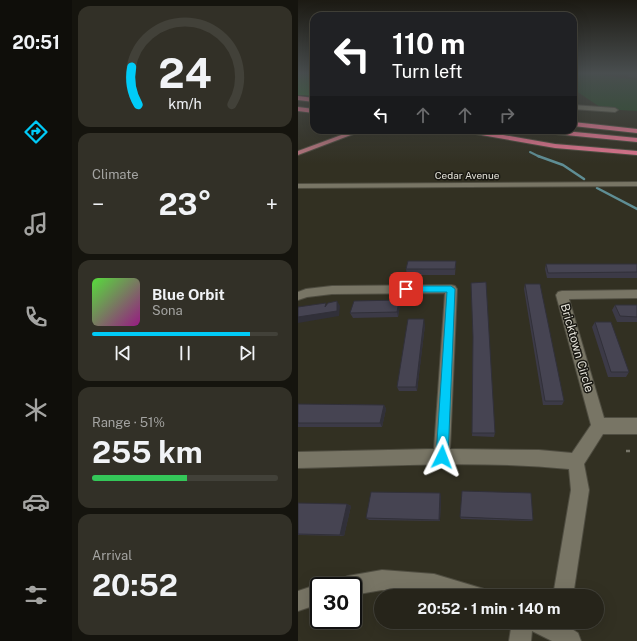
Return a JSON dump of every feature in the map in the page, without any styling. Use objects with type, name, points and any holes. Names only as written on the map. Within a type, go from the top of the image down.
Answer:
[{"type":"highway","points":[[298,108],[310,110]]},
{"type":"highway","points":[[577,124],[637,128]]},
{"type":"highway","points":[[577,124],[637,131]]},
{"type":"highway","points":[[487,134],[555,146],[637,153]]},
{"type":"highway","points":[[576,134],[637,140]]},
{"type":"main road","points":[[298,153],[350,134]]},
{"type":"street","points":[[577,108],[614,110]]},
{"type":"street","name":"Cedar Avenue","points":[[298,186],[637,184]]},
{"type":"street","points":[[298,296],[306,293],[332,290],[451,289],[442,457]]},
{"type":"street","name":"Bricktown Circle","points":[[599,426],[562,294],[637,294]]},
{"type":"street","points":[[565,589],[580,490],[576,462],[599,426],[637,426]]},
{"type":"street","points":[[298,460],[442,457],[539,458],[576,462]]},
{"type":"street","points":[[362,584],[382,580],[434,584],[452,589]]},
{"type":"street","points":[[298,601],[310,597]]},
{"type":"street","points":[[520,641],[522,629]]},
{"type":"path","points":[[626,451],[632,451]]},
{"type":"green space","points":[[595,104],[637,104],[637,111],[603,109]]},
{"type":"building","points":[[408,261],[456,261],[455,269],[406,269]]},
{"type":"building","points":[[546,264],[637,264],[637,272],[548,273]]},
{"type":"building","points":[[486,282],[495,433],[472,433],[473,337],[471,283]]},
{"type":"building","points":[[525,284],[540,284],[564,401],[545,401]]},
{"type":"building","points":[[399,300],[397,312],[350,313],[354,301]]},
{"type":"building","points":[[337,301],[337,311],[298,317],[298,307],[326,303],[325,307],[328,303]]},
{"type":"building","points":[[615,305],[637,305],[637,317],[620,316]]},
{"type":"building","points":[[408,319],[424,319],[416,387],[397,387]]},
{"type":"building","points":[[595,322],[611,322],[629,372],[611,372]]},
{"type":"building","points":[[298,404],[384,405],[380,423],[298,423]]},
{"type":"building","points":[[462,491],[531,493],[533,520],[460,517]]},
{"type":"building","points":[[371,492],[440,493],[439,520],[366,518]]},
{"type":"building","points":[[298,503],[347,504],[340,535],[298,534]]},
{"type":"waterway","points":[[530,152],[538,156]]},
{"type":"waterway","points":[[538,156],[563,165],[584,179]]},
{"type":"waterway","points":[[597,188],[637,209]]},
{"type":"route","points":[[406,289],[451,289],[442,457]]}]
